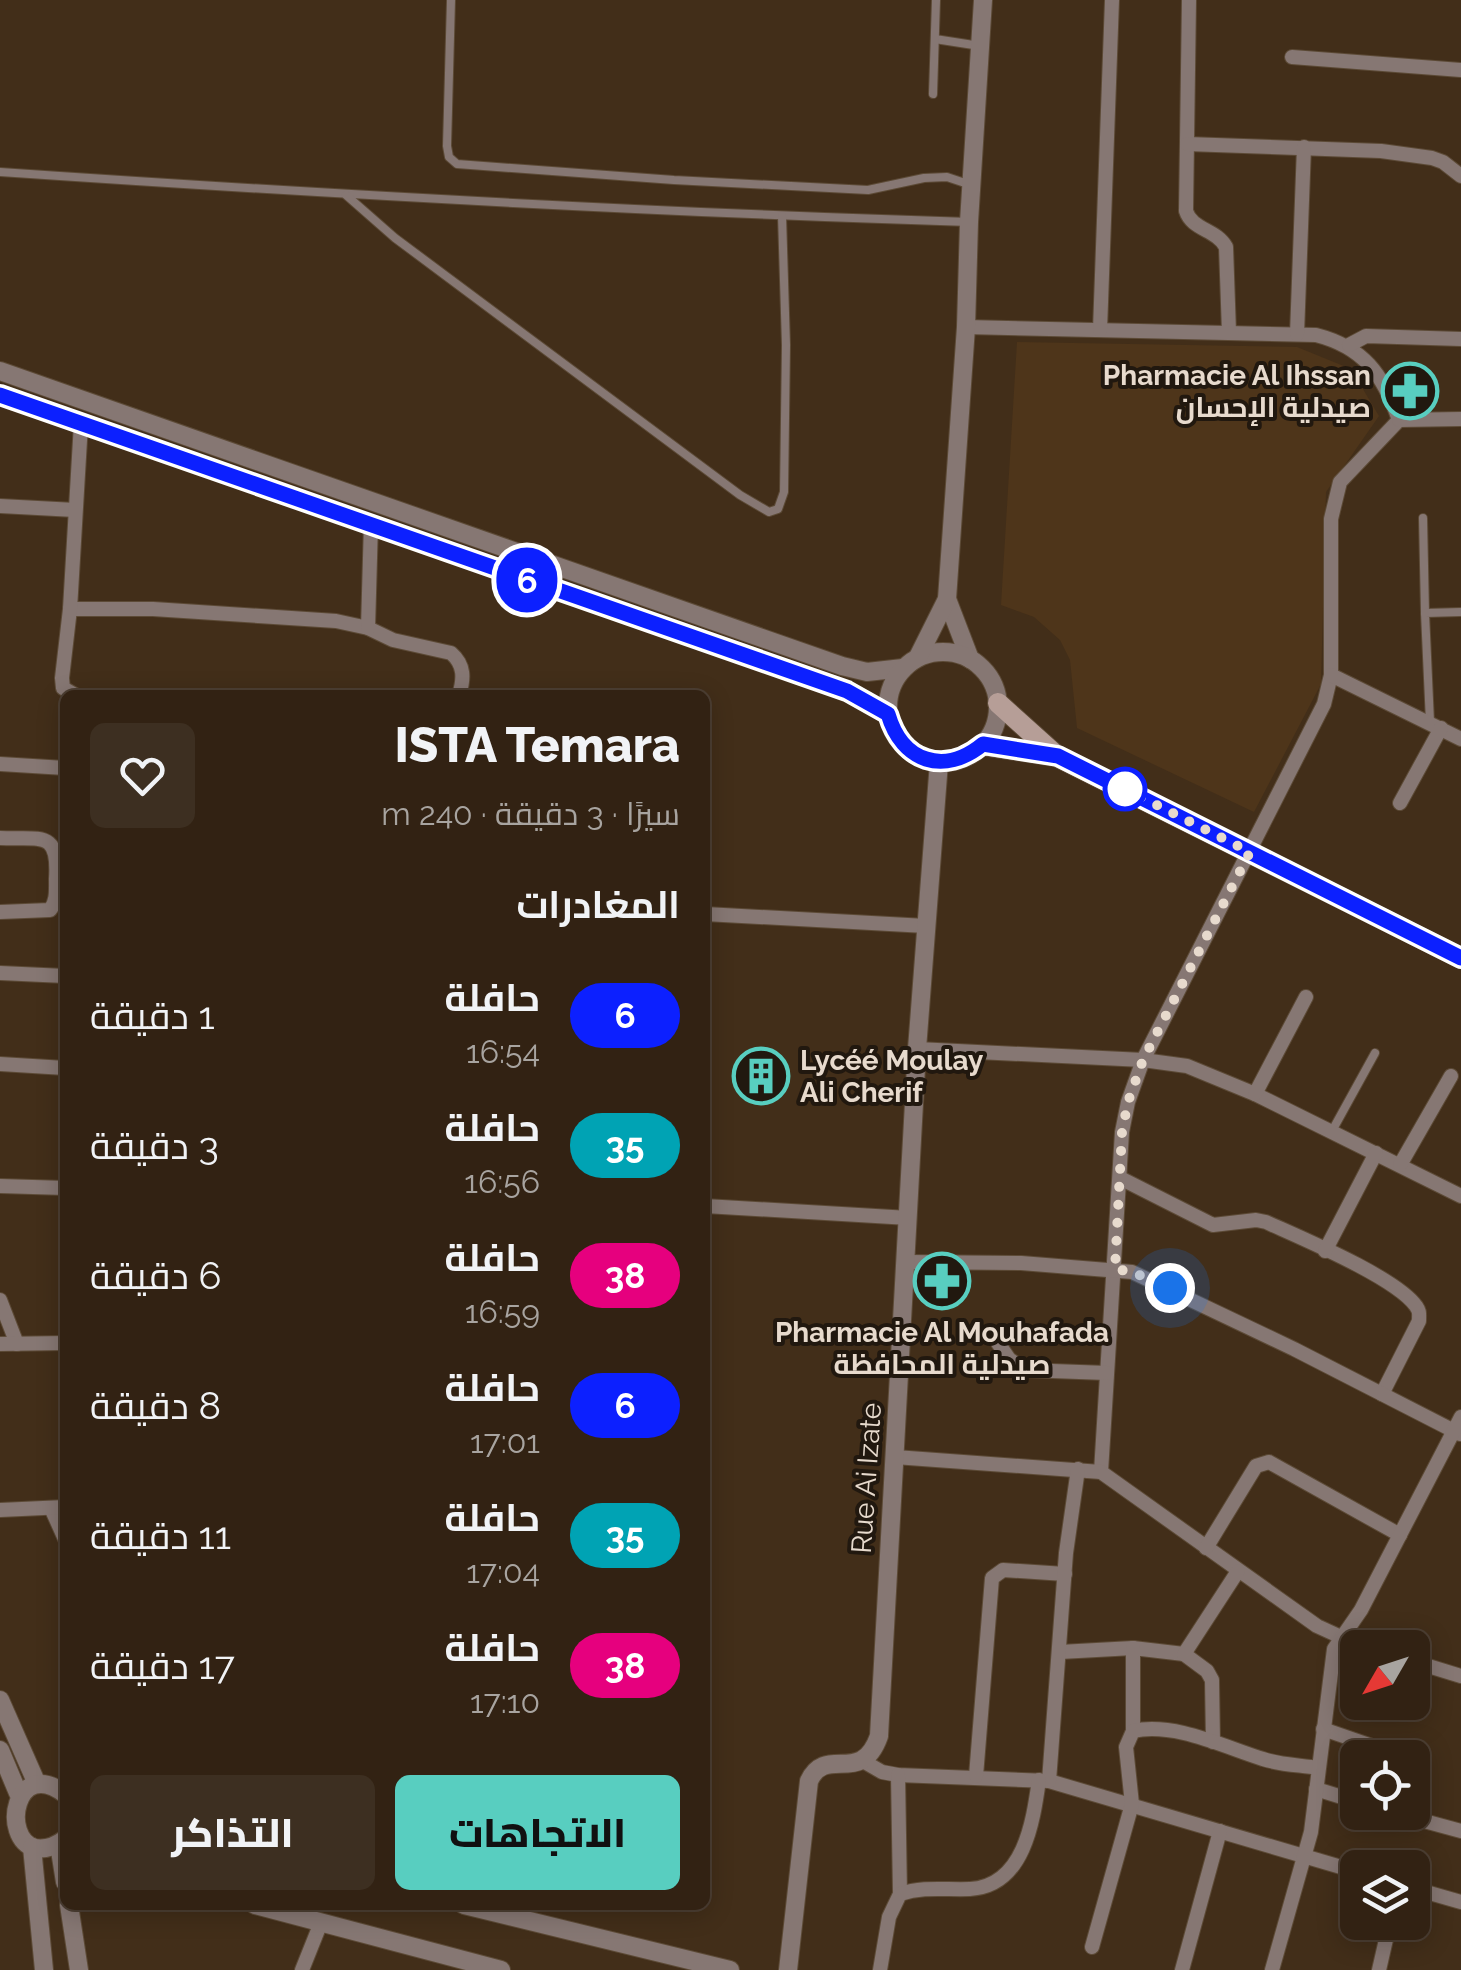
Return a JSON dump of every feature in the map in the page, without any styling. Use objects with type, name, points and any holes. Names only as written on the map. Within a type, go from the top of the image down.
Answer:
[{"type":"main road","points":[[998,702],[1058,756],[1461,958]]},
{"type":"main road","points":[[983,744],[1058,756]]},
{"type":"street","points":[[970,659],[948,598],[983,0]]},
{"type":"street","points":[[1100,330],[1112,0]]},
{"type":"street","points":[[1189,0],[1187,216],[1219,236],[1226,248],[1229,332]]},
{"type":"street","points":[[1292,57],[1461,70]]},
{"type":"street","points":[[1187,144],[1304,147],[1432,158],[1461,176]]},
{"type":"street","points":[[1297,334],[1304,147]]},
{"type":"street","points":[[966,327],[1316,335],[1348,345],[1374,371],[1393,401],[1398,420]]},
{"type":"street","points":[[1348,345],[1366,336],[1461,339]]},
{"type":"street","points":[[0,371],[824,660],[867,672],[911,663],[936,652],[954,652],[984,670],[994,685],[998,702],[992,731],[983,744],[970,755],[939,762],[920,757],[904,746],[888,714],[893,682],[911,663],[948,598]]},
{"type":"street","points":[[0,395],[847,691],[888,714]]},
{"type":"street","points":[[1101,1472],[1122,1132],[1128,1102],[1143,1060],[1324,704],[1331,675],[1331,518],[1336,493],[1340,482],[1398,420],[1461,419]]},
{"type":"street","points":[[65,690],[62,684],[80,423]]},
{"type":"street","points":[[0,506],[76,510]]},
{"type":"street","points":[[368,628],[372,523]]},
{"type":"street","points":[[70,609],[153,609],[336,621],[368,628],[392,640],[451,652],[462,669],[461,690]]},
{"type":"street","points":[[1331,675],[1461,739]]},
{"type":"street","points":[[1400,803],[1435,725]]},
{"type":"street","name":"Rue Ai Izate","points":[[862,1761],[876,1746],[879,1736],[917,1049],[939,762]]},
{"type":"street","points":[[0,764],[60,768]]},
{"type":"street","points":[[0,838],[51,843],[60,869]]},
{"type":"street","points":[[0,912],[50,910],[60,879]]},
{"type":"street","points":[[710,914],[926,926]]},
{"type":"street","points":[[0,973],[60,976]]},
{"type":"street","points":[[1255,1094],[1306,996]]},
{"type":"street","points":[[917,1049],[1143,1060],[1187,1066],[1255,1094],[1461,1196]]},
{"type":"street","points":[[0,1064],[60,1068]]},
{"type":"street","points":[[1400,1165],[1450,1076]]},
{"type":"street","points":[[1324,1251],[1376,1152]]},
{"type":"street","points":[[1120,1178],[1206,1223],[1266,1222],[1388,1284],[1419,1312],[1419,1321],[1382,1394]]},
{"type":"street","points":[[0,1186],[60,1188]]},
{"type":"street","points":[[710,1206],[910,1218]]},
{"type":"street","points":[[907,1262],[1115,1269],[1148,1278],[1382,1394],[1459,1427],[1361,1610],[1346,1630]]},
{"type":"street","points":[[0,1300],[17,1344]]},
{"type":"street","points":[[998,1343],[1025,1370],[1106,1373]]},
{"type":"street","points":[[0,1344],[60,1344]]},
{"type":"street","points":[[896,1457],[1101,1472],[1316,1626],[1340,1638],[1331,1662],[1306,1856],[1272,1970]]},
{"type":"street","points":[[1206,1548],[1262,1462],[1269,1462],[1400,1535]]},
{"type":"street","points":[[900,1894],[920,1888],[974,1889],[998,1881],[1016,1862],[1028,1838],[1044,1780],[1078,1469]]},
{"type":"street","points":[[0,1510],[58,1508]]},
{"type":"street","points":[[976,1776],[992,1578],[1003,1570],[1064,1574]]},
{"type":"street","points":[[1184,1654],[1238,1571]]},
{"type":"street","points":[[1060,1652],[1133,1648],[1184,1654],[1207,1671],[1212,1680],[1213,1742]]},
{"type":"street","points":[[1092,1947],[1132,1804],[1126,1746],[1133,1731],[1133,1648]]},
{"type":"street","points":[[1430,1667],[1461,1676]]},
{"type":"street","points":[[0,1700],[37,1784]]},
{"type":"street","points":[[1133,1731],[1146,1728],[1213,1742],[1267,1761],[1318,1768]]},
{"type":"street","points":[[1322,1729],[1354,1740]]},
{"type":"street","points":[[0,1750],[18,1794]]},
{"type":"street","points":[[788,1970],[810,1780],[820,1766],[830,1763],[854,1765],[862,1761],[898,1776],[1044,1780],[1340,1866]]},
{"type":"street","points":[[880,1970],[888,1916],[900,1894],[898,1776]]},
{"type":"street","points":[[0,1782],[18,1794]]},
{"type":"street","points":[[44,1970],[9,1816],[18,1794],[37,1784],[50,1784],[60,1791]]},
{"type":"street","points":[[1316,1789],[1340,1796]]},
{"type":"street","points":[[1430,1823],[1461,1832]]},
{"type":"street","points":[[1182,1970],[1220,1831]]},
{"type":"street","points":[[16,1840],[46,1848],[60,1841]]},
{"type":"street","points":[[1430,1893],[1461,1902]]},
{"type":"street","points":[[70,1910],[79,1970]]},
{"type":"street","points":[[272,1910],[470,1966],[502,1970]]},
{"type":"street","points":[[484,1910],[730,1970]]},
{"type":"street","points":[[302,1970],[320,1924]]},
{"type":"street","points":[[1379,1970],[1386,1940]]},
{"type":"lane","points":[[450,0],[447,146],[449,157],[457,164],[848,190],[868,190],[924,178],[946,178],[971,185]]},
{"type":"lane","points":[[933,94],[936,0]]},
{"type":"lane","points":[[935,40],[980,46]]},
{"type":"lane","points":[[0,172],[346,195],[969,222]]},
{"type":"lane","points":[[346,195],[411,250],[740,495],[769,512],[782,505],[786,458],[782,216]]},
{"type":"lane","points":[[1424,518],[1425,614],[1435,725]]},
{"type":"lane","points":[[1425,614],[1461,612]]},
{"type":"lane","points":[[1332,1131],[1375,1052]]},
{"type":"shaded area","points":[[1017,342],[1297,347],[1351,369],[1379,416],[1326,492],[1321,684],[1254,812],[1077,728],[1070,660],[1060,640],[1034,617],[1001,605]]},
{"type":"bus line","name":"6","points":[[0,395],[847,691],[888,714],[904,746],[920,757],[939,762],[956,760],[983,744],[1058,756],[1461,958]]},
{"type":"place","name":"Pharmacie Al Ihssan صيدلية الإحسان","points":[[1410,391]]},
{"type":"place","name":"Lycéé Moulay Ali Cherif","points":[[761,1076]]},
{"type":"place","name":"Pharmacie Al Mouhafada صيدلية المحافظة","points":[[942,1281]]},
{"type":"route","points":[[1125,789],[1250,852],[1143,1060],[1122,1132],[1115,1269],[1170,1288]]}]
